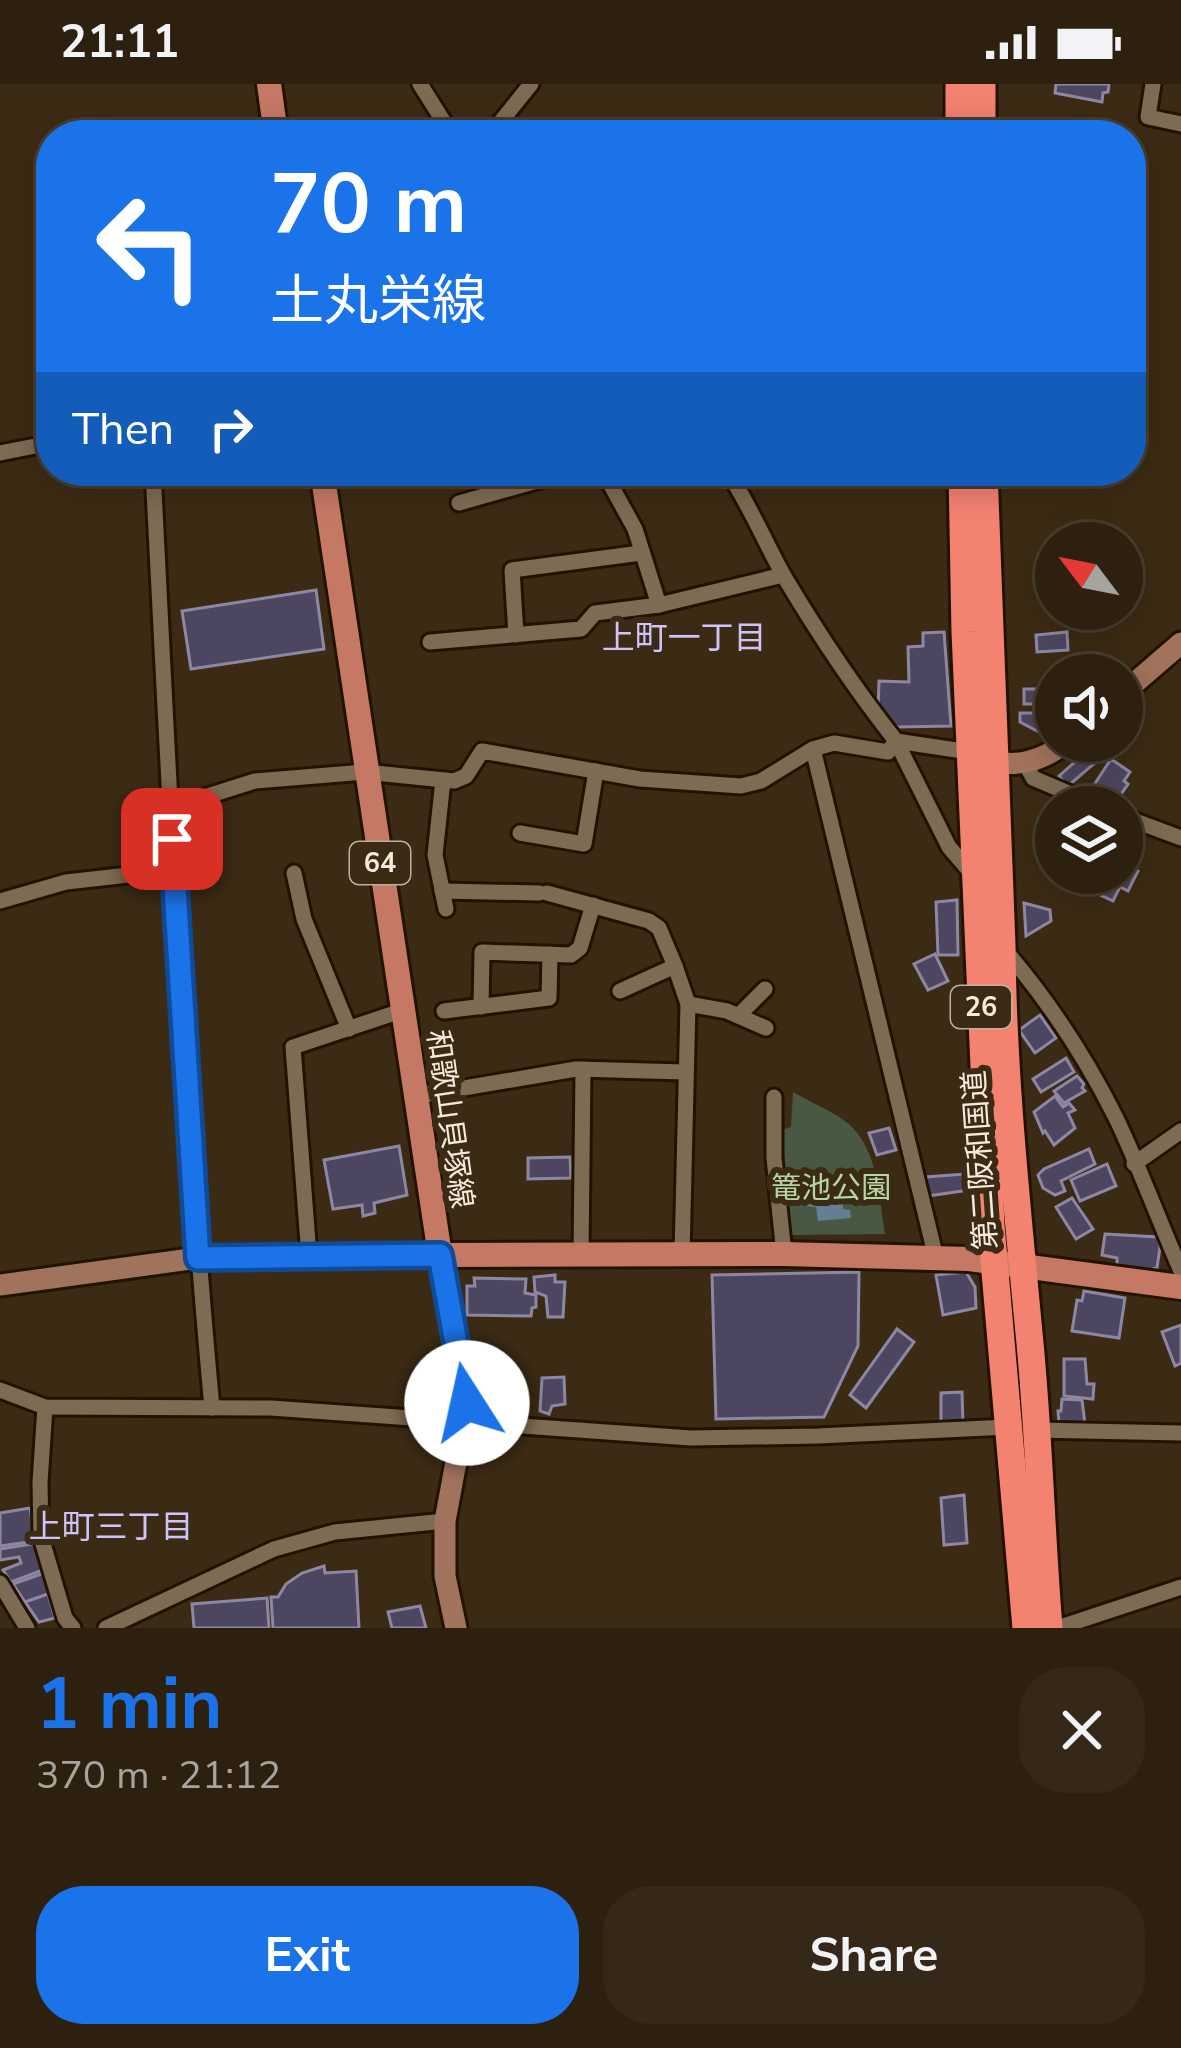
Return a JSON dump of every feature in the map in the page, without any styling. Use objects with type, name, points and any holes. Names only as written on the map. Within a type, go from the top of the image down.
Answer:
[{"type":"highway","points":[[959,84],[959,120]]},
{"type":"highway","points":[[982,84],[982,120]]},
{"type":"highway","name":"第二阪和国道","points":[[963,486],[982,757],[1002,946],[1008,1263],[1022,1429],[1026,1628]]},
{"type":"highway","name":"第二阪和国道","points":[[984,486],[982,757],[975,878],[991,1226],[1008,1263]]},
{"type":"highway","name":"第二阪和国道","points":[[1022,1429],[1053,1628]]},
{"type":"main road","points":[[269,84],[274,120]]},
{"type":"main road","name":"和歌山貝塚線","points":[[324,486],[440,1255],[936,1258],[1181,1287]]},
{"type":"street","points":[[420,84],[443,120]]},
{"type":"street","points":[[502,120],[531,84]]},
{"type":"street","points":[[1154,84],[1148,117],[1181,124]]},
{"type":"street","points":[[0,453],[36,446]]},
{"type":"street","points":[[154,486],[173,870],[212,1408]]},
{"type":"street","points":[[459,503],[519,486]]},
{"type":"street","points":[[611,486],[635,530],[659,605]]},
{"type":"street","points":[[737,486],[783,574],[845,675],[896,740],[950,848],[975,878]]},
{"type":"street","points":[[516,634],[512,570],[641,553]]},
{"type":"street","points":[[430,642],[581,629],[596,613],[659,605],[783,574]]},
{"type":"street","points":[[1143,676],[1181,643]]},
{"type":"street","points":[[170,808],[255,781],[365,772],[454,781],[466,776],[482,751],[640,779],[741,786],[761,781],[813,749],[834,743],[888,752],[896,740]]},
{"type":"street","points":[[896,740],[1025,763],[1035,759]]},
{"type":"street","points":[[813,749],[936,1258]]},
{"type":"street","points":[[1025,763],[1033,778],[1052,786]]},
{"type":"street","points":[[520,833],[584,844],[596,771]]},
{"type":"street","points":[[443,780],[436,855],[444,900],[543,893],[649,920],[659,928],[688,1004],[682,1255]]},
{"type":"street","points":[[1143,824],[1181,838]]},
{"type":"street","points":[[0,901],[66,882],[173,870]]},
{"type":"street","points":[[294,874],[304,920],[349,1028]]},
{"type":"street","points":[[481,1007],[482,952],[571,955],[580,948],[593,905]]},
{"type":"street","points":[[1002,946],[1069,1037],[1116,1119],[1181,1271]]},
{"type":"street","points":[[444,1011],[549,998],[550,954]]},
{"type":"street","points":[[620,991],[675,966]]},
{"type":"street","points":[[738,1016],[764,989]]},
{"type":"street","points":[[688,1004],[727,1011],[766,1028]]},
{"type":"street","points":[[309,1256],[293,1047],[404,1010]]},
{"type":"street","points":[[417,1096],[583,1069],[685,1072]]},
{"type":"street","points":[[581,1254],[583,1069]]},
{"type":"street","points":[[774,1097],[774,1158],[784,1254]]},
{"type":"street","points":[[1134,1164],[1181,1131]]},
{"type":"street","points":[[0,1285],[198,1258],[440,1255],[467,1403],[445,1521],[445,1576],[456,1628]]},
{"type":"street","points":[[0,1390],[45,1407],[272,1408],[691,1438],[1022,1429],[1181,1433]]},
{"type":"street","points":[[45,1407],[41,1537],[65,1618],[73,1628]]},
{"type":"street","points":[[106,1628],[274,1549],[335,1532],[445,1521]]},
{"type":"street","points":[[0,1583],[27,1628]]},
{"type":"street","points":[[1053,1628],[1181,1587]]},
{"type":"green space","name":"篭池公園","points":[[793,1092],[838,1116],[860,1137],[876,1177],[885,1234],[791,1235],[782,1130],[791,1127]]},
{"type":"water","points":[[833,1174],[834,1184],[843,1184],[843,1209],[850,1210],[851,1218],[818,1221],[816,1207],[805,1206],[804,1175]]},
{"type":"building","points":[[1056,84],[1109,84],[1102,102],[1055,93]]},
{"type":"building","points":[[316,590],[324,649],[191,669],[182,611]]},
{"type":"building","points":[[944,632],[951,726],[897,727],[878,710],[879,681],[909,682],[908,647],[923,646],[923,633]]},
{"type":"building","points":[[1067,632],[1068,650],[1037,652],[1036,635]]},
{"type":"building","points":[[1024,689],[1035,689],[1035,704],[1024,704]]},
{"type":"building","points":[[1020,713],[1035,713],[1035,730],[1020,722]]},
{"type":"building","points":[[1075,762],[1096,762],[1068,786],[1059,776]]},
{"type":"building","points":[[1109,762],[1130,772],[1124,781],[1127,786],[1093,786]]},
{"type":"building","points":[[957,900],[958,955],[938,955],[936,902]]},
{"type":"building","points":[[1024,903],[1050,910],[1051,921],[1026,936]]},
{"type":"building","points":[[935,954],[948,981],[928,990],[914,964]]},
{"type":"building","points":[[1040,1015],[1056,1038],[1035,1053],[1019,1030]]},
{"type":"building","points":[[1066,1058],[1074,1072],[1041,1092],[1033,1079]]},
{"type":"building","points":[[1077,1076],[1085,1091],[1064,1103],[1054,1091]]},
{"type":"building","points":[[1055,1096],[1063,1107],[1069,1103],[1075,1110],[1068,1113],[1075,1128],[1054,1145],[1034,1112]]},
{"type":"building","points":[[889,1128],[896,1150],[877,1155],[869,1133]]},
{"type":"building","points":[[399,1146],[407,1195],[374,1203],[375,1213],[363,1216],[362,1205],[333,1209],[324,1160]]},
{"type":"building","points":[[1089,1149],[1095,1164],[1061,1181],[1065,1191],[1055,1195],[1043,1188],[1038,1175],[1044,1169]]},
{"type":"building","points":[[570,1157],[571,1178],[528,1179],[528,1158]]},
{"type":"building","points":[[1107,1164],[1116,1186],[1080,1201],[1071,1180]]},
{"type":"building","points":[[965,1174],[969,1190],[928,1196],[926,1177]]},
{"type":"building","points":[[1072,1198],[1093,1229],[1076,1239],[1056,1207]]},
{"type":"building","points":[[1105,1234],[1158,1237],[1157,1268],[1117,1266],[1117,1258],[1102,1255]]},
{"type":"building","points":[[859,1272],[858,1346],[824,1417],[716,1419],[712,1275]]},
{"type":"building","points":[[966,1272],[975,1287],[976,1308],[943,1315],[936,1275]]},
{"type":"building","points":[[555,1275],[555,1282],[565,1282],[563,1317],[548,1317],[546,1296],[535,1292],[534,1277]]},
{"type":"building","points":[[474,1278],[526,1279],[525,1293],[536,1295],[531,1316],[467,1315],[467,1286],[475,1286]]},
{"type":"building","points":[[1084,1291],[1125,1298],[1119,1338],[1072,1331],[1077,1300],[1082,1301]]},
{"type":"building","points":[[1181,1325],[1181,1363],[1175,1366],[1162,1332]]},
{"type":"building","points":[[897,1329],[914,1342],[866,1408],[850,1395]]},
{"type":"building","points":[[1064,1359],[1085,1359],[1087,1384],[1094,1384],[1093,1399],[1064,1396]]},
{"type":"building","points":[[564,1377],[565,1404],[552,1406],[549,1414],[540,1411],[542,1378]]},
{"type":"building","points":[[962,1392],[963,1424],[941,1426],[941,1393]]},
{"type":"building","points":[[1062,1399],[1082,1400],[1085,1424],[1059,1423]]},
{"type":"building","points":[[964,1495],[967,1543],[944,1545],[941,1498]]},
{"type":"building","points":[[30,1508],[35,1541],[0,1546],[0,1513]]},
{"type":"building","points":[[38,1543],[43,1570],[11,1582],[3,1570],[21,1563],[19,1557],[0,1560],[0,1549]]},
{"type":"building","points":[[324,1566],[325,1573],[356,1571],[359,1628],[273,1628],[271,1597],[278,1597],[302,1573]]},
{"type":"building","points":[[47,1572],[52,1593],[25,1602],[13,1584]]},
{"type":"building","points":[[48,1594],[55,1618],[39,1622],[25,1602]]},
{"type":"building","points":[[267,1598],[269,1628],[194,1628],[192,1604]]},
{"type":"building","points":[[420,1606],[426,1628],[392,1628],[388,1612]]},
{"type":"district","name":"上町一丁目","points":[[684,637]]},
{"type":"district","name":"上町三丁目","points":[[111,1526]]},
{"type":"route","points":[[172,839],[198,1258],[440,1255],[467,1403]]}]
